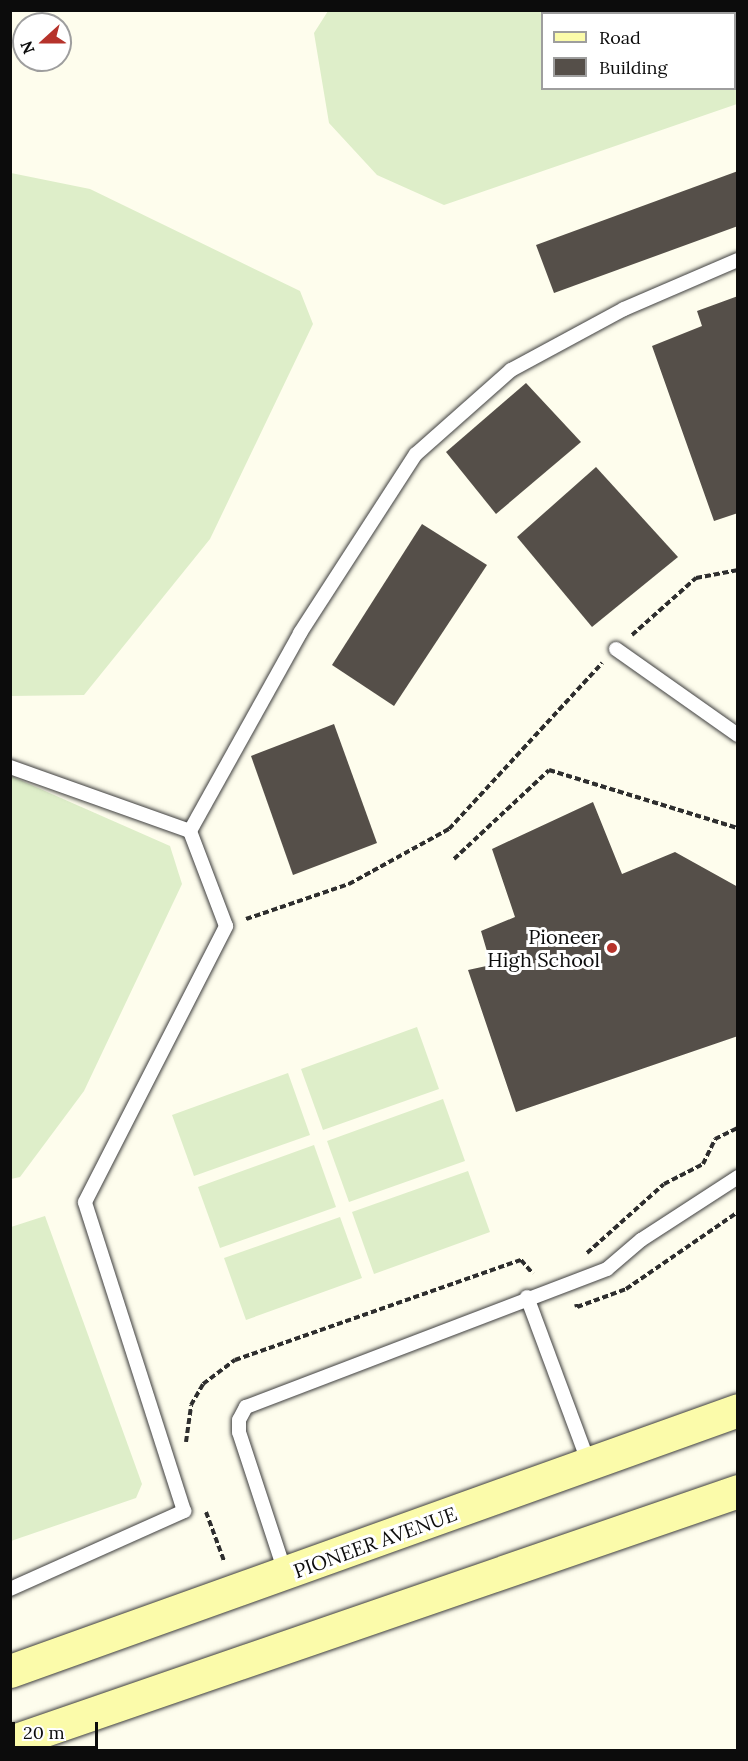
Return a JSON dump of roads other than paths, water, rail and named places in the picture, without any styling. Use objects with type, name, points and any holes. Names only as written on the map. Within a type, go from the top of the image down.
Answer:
[{"type":"street","name":"PIONEER AVENUE","points":[[10,1671],[590,1466],[738,1410]]},
{"type":"street","points":[[10,1742],[738,1491]]},
{"type":"lane","points":[[190,831],[300,633],[416,454],[511,370],[624,309],[738,260]]},
{"type":"lane","points":[[616,650],[738,735]]},
{"type":"lane","points":[[10,767],[190,831],[226,926],[85,1202],[184,1511],[10,1589]]},
{"type":"lane","points":[[286,1574],[239,1432],[239,1420],[246,1407],[607,1269],[641,1240],[738,1177]]},
{"type":"lane","points":[[527,1298],[590,1466]]},
{"type":"place","name":"Pioneer High School","points":[[612,948]]}]
